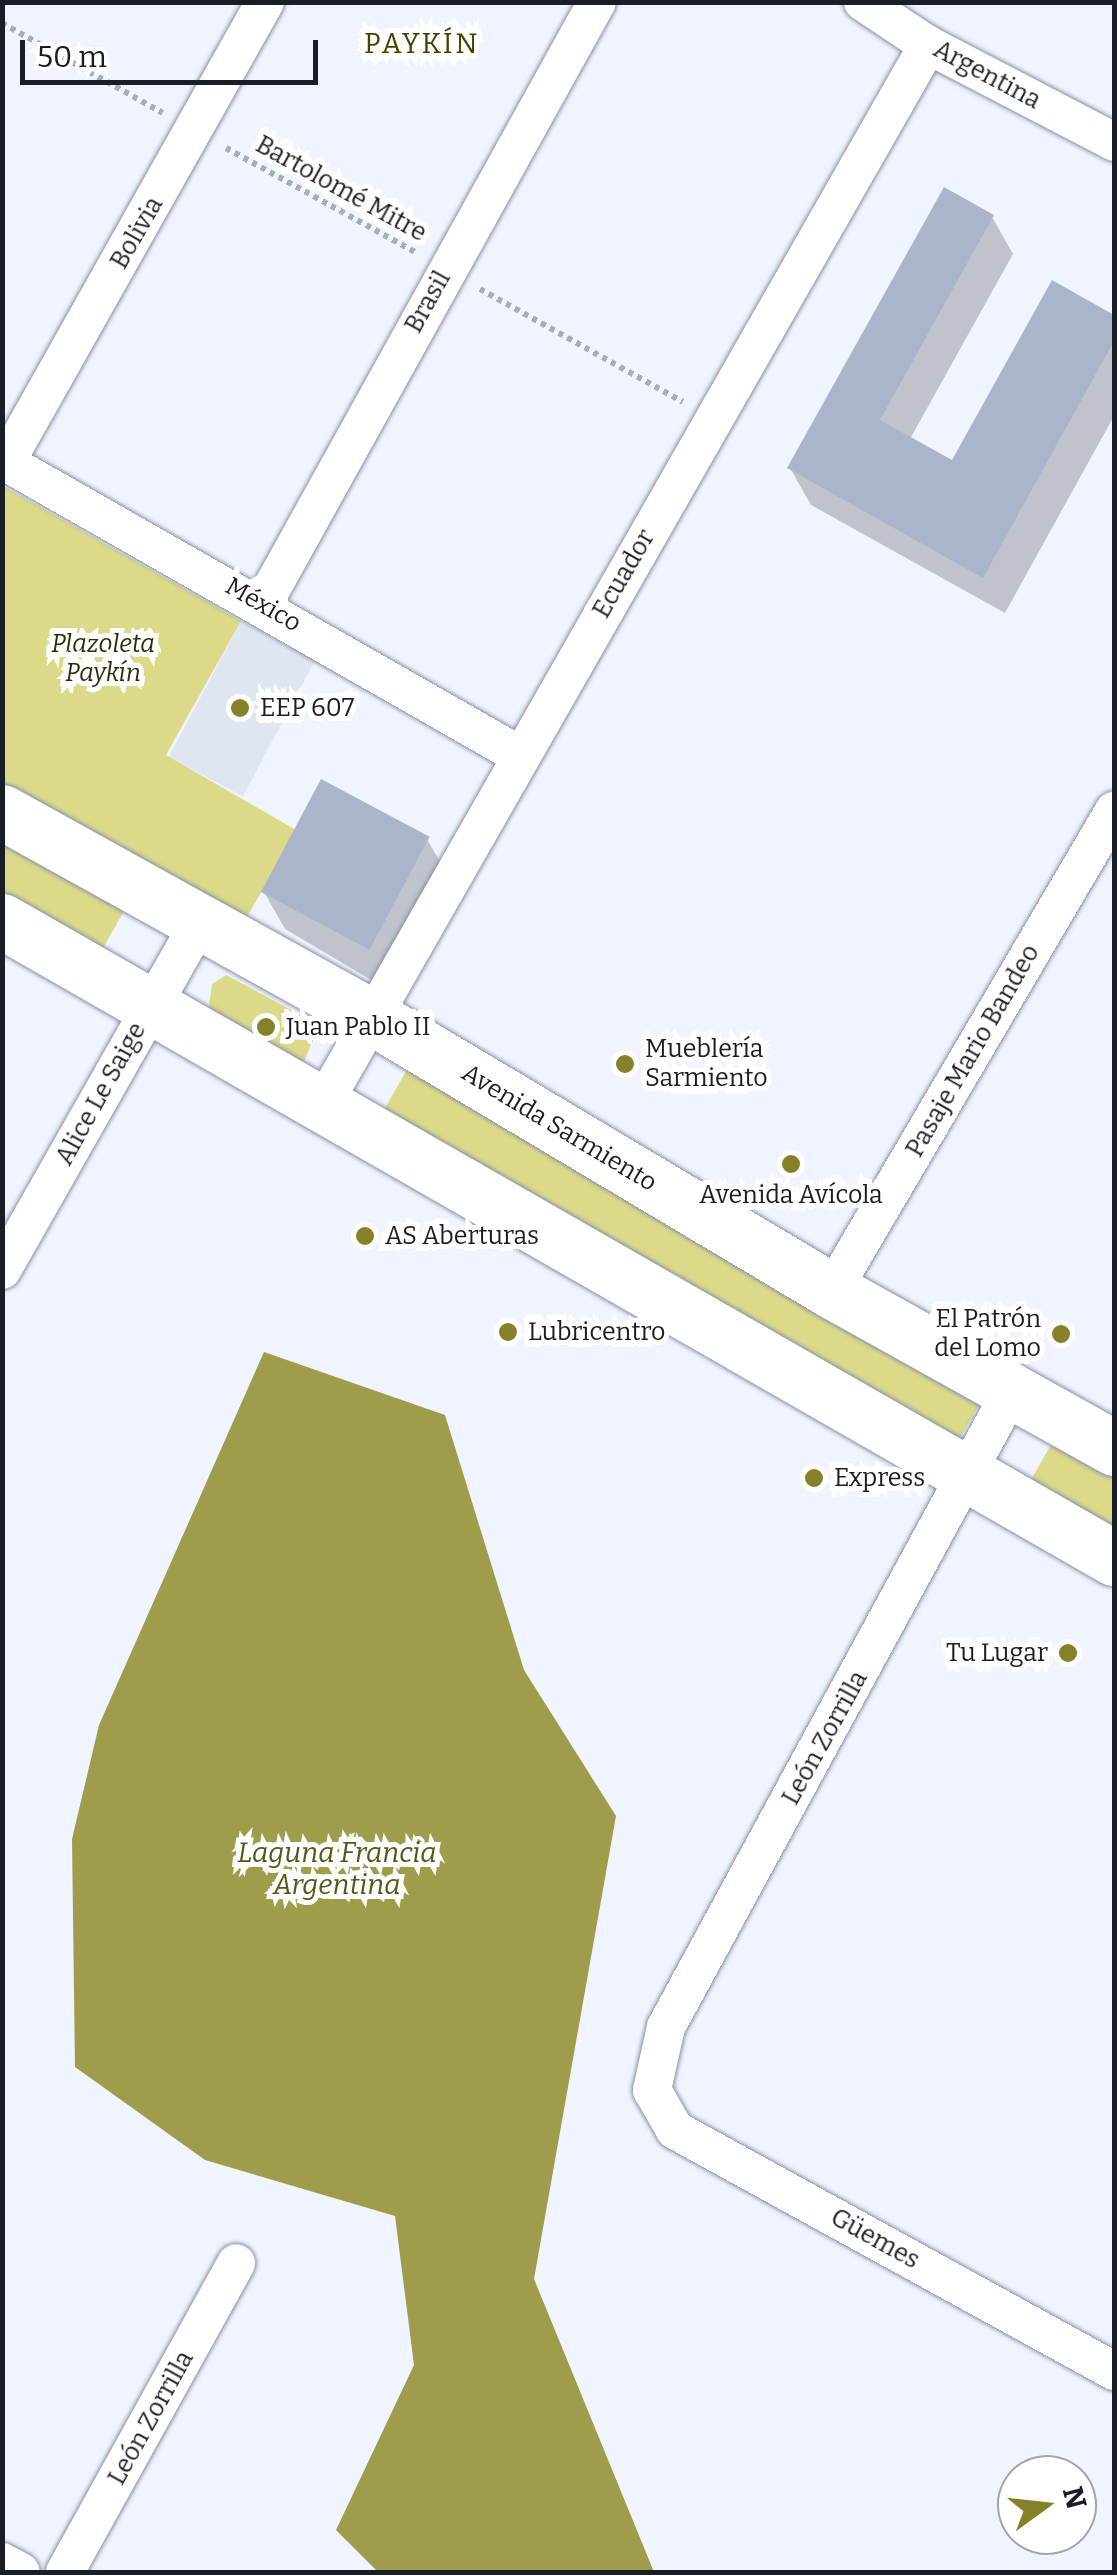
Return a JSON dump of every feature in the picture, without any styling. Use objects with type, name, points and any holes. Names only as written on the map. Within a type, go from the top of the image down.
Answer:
[{"type":"main road","name":"Avenida Sarmiento","points":[[2,812],[201,919],[832,1291],[1112,1440]]},
{"type":"main road","points":[[2,922],[1114,1558]]},
{"type":"street","name":"Bolivia","points":[[4,461],[196,131],[265,2]]},
{"type":"street","name":"Brasil","points":[[263,604],[597,2]]},
{"type":"street","name":"Argentina","points":[[863,2],[928,45],[1114,142]]},
{"type":"street","name":"Ecuador","points":[[323,1104],[928,45]]},
{"type":"street","name":"México","points":[[4,461],[263,604],[521,756]]},
{"type":"street","name":"Pasaje Mario Bandeo","points":[[832,1291],[1114,811]]},
{"type":"street","name":"Alice Le Saige","points":[[2,1270],[201,919]]},
{"type":"street","name":"León Zorrilla","points":[[652,2090],[666,2027],[970,1474],[1012,1390]]},
{"type":"street","name":"Güemes","points":[[652,2090],[675,2130],[1114,2370]]},
{"type":"street","name":"León Zorrilla","points":[[65,2572],[236,2262]]},
{"type":"street","points":[[2,2562],[20,2572]]},
{"type":"path","name":"Bartolomé Mitre","points":[[2,24],[712,418]]},
{"type":"shaded area","name":"EEP 607","points":[[241,621],[315,660],[243,796],[169,757]]},
{"type":"green space","name":"Plazoleta Paykín","points":[[3,486],[241,621],[166,755],[296,830],[242,926],[3,791]]},
{"type":"green space","points":[[2,836],[129,902],[102,950],[3,895]]},
{"type":"green space","points":[[226,975],[312,1021],[315,1036],[304,1061],[293,1064],[208,1013],[212,984]]},
{"type":"green space","points":[[408,1068],[982,1399],[956,1445],[382,1114]]},
{"type":"green space","points":[[1058,1433],[1114,1466],[1114,1533],[1029,1483]]},
{"type":"water","name":"Laguna Francia Argentina","points":[[264,1352],[445,1415],[524,1670],[616,1816],[534,2279],[654,2572],[378,2572],[336,2530],[414,2365],[395,2216],[205,2160],[75,2067],[72,1839],[99,1725]]},
{"type":"building","points":[[944,187],[994,215],[880,420],[952,460],[1052,280],[1114,315],[1114,341],[983,578],[787,468]]},
{"type":"building","points":[[321,779],[430,837],[370,950],[261,892]]},
{"type":"place","name":"EEP 607","points":[[240,708]]},
{"type":"place","name":"Juan Pablo II","points":[[266,1027]]},
{"type":"place","name":"Mueblería Sarmiento","points":[[625,1064]]},
{"type":"place","name":"Avenida Avícola","points":[[791,1164]]},
{"type":"place","name":"AS Aberturas","points":[[365,1236]]},
{"type":"place","name":"Lubricentro","points":[[508,1332]]},
{"type":"place","name":"El Patrón del Lomo","points":[[1061,1334]]},
{"type":"place","name":"Express","points":[[814,1478]]},
{"type":"place","name":"Tu Lugar","points":[[1068,1653]]},
{"type":"district","name":"PAYKÍN","points":[[422,44]]}]
